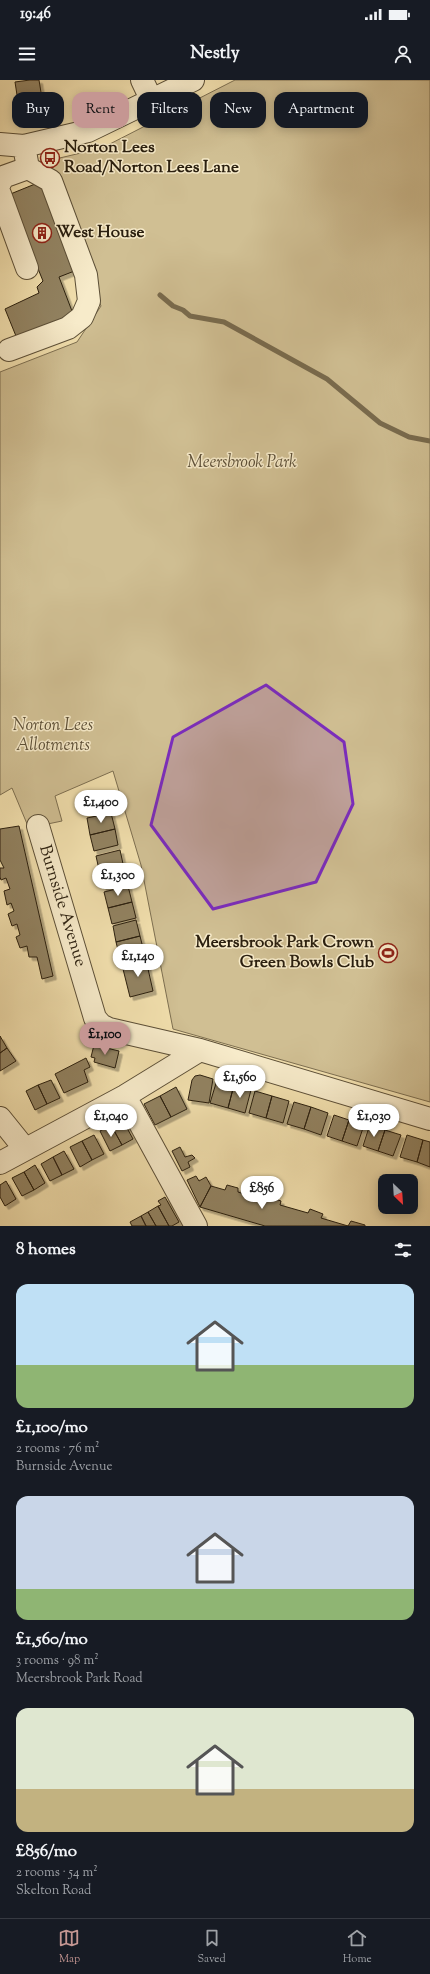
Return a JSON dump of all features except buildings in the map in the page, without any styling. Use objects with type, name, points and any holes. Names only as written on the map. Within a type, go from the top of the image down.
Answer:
[{"type":"street","points":[[142,80],[148,92]]},
{"type":"street","points":[[166,92],[192,80]]},
{"type":"street","points":[[0,144],[24,146],[88,131],[137,106]]},
{"type":"street","points":[[24,146],[28,168]]},
{"type":"street","points":[[0,183],[3,177],[28,168],[51,181],[86,275],[89,302],[82,317],[68,328],[9,350]]},
{"type":"street","points":[[0,194],[27,268]]},
{"type":"street","name":"Burnside Avenue","points":[[38,826],[95,1018],[101,1025],[109,1029],[200,1050],[430,1119]]},
{"type":"street","points":[[0,1163],[125,1096],[200,1050]]},
{"type":"street","points":[[125,1096],[196,1226]]},
{"type":"street","points":[[0,1118],[25,1149]]},
{"type":"highlighted area","points":[[266,685],[344,742],[353,804],[316,882],[213,909],[151,825],[173,737]]},
{"type":"green space","name":"Meersbrook Park","points":[[235,80],[430,80],[430,1102],[173,1029],[141,865],[113,771],[55,796],[62,821],[38,826],[30,831],[12,788],[0,795],[0,372],[77,342],[101,306],[56,178],[47,161],[102,148],[141,128],[202,128],[202,97],[210,93],[210,128],[266,128],[266,92],[212,92]]},
{"type":"waterway","points":[[160,295],[173,306],[183,310],[190,316],[224,322],[327,379],[380,423],[409,437],[430,441]]},
{"type":"place","name":"Norton Lees Road/Norton Lees Lane","points":[[50,158]]},
{"type":"place","name":"West House","points":[[42,233]]},
{"type":"place","name":"Meersbrook Park Crown Green Bowls Club","points":[[388,953]]},
{"type":"park label","name":"Norton Lees Allotments","points":[[53,736]]}]
